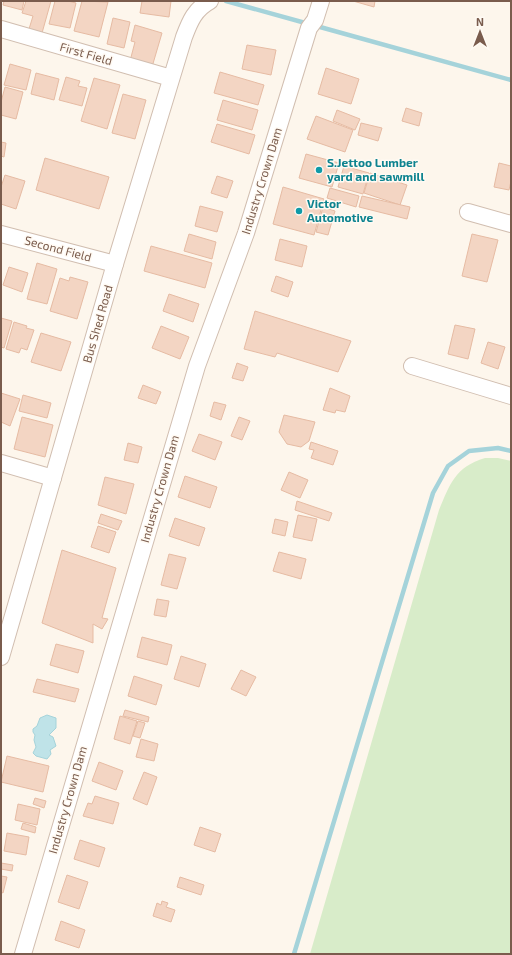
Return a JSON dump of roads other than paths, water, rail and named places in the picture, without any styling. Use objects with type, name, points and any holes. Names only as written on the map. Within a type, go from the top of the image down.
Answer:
[{"type":"street","name":"Industry Crown Dam","points":[[23,954],[197,366],[246,233],[309,28],[315,20],[321,1]]},
{"type":"street","name":"Bus Shed Road","points":[[1,657],[115,264],[171,78],[184,37],[194,14],[206,3]]},
{"type":"street","name":"First Field","points":[[1,29],[171,78]]},
{"type":"street","points":[[468,212],[511,224]]},
{"type":"street","name":"Second Field","points":[[1,234],[115,264]]},
{"type":"street","points":[[412,366],[511,396]]},
{"type":"street","points":[[1,463],[53,478]]},
{"type":"water","points":[[47,715],[56,718],[56,728],[49,735],[53,737],[56,746],[50,750],[51,754],[47,759],[36,756],[33,753],[36,747],[33,729],[37,726],[40,718]]},
{"type":"waterway","points":[[226,1],[309,24]]},
{"type":"waterway","points":[[320,27],[511,80]]},
{"type":"waterway","points":[[294,954],[433,493],[448,466],[469,451],[498,448],[511,451]]},
{"type":"place","name":"S.Jettoo Lumber yard and sawmill","points":[[319,170]]},
{"type":"place","name":"Victor Automotive","points":[[299,211]]}]
